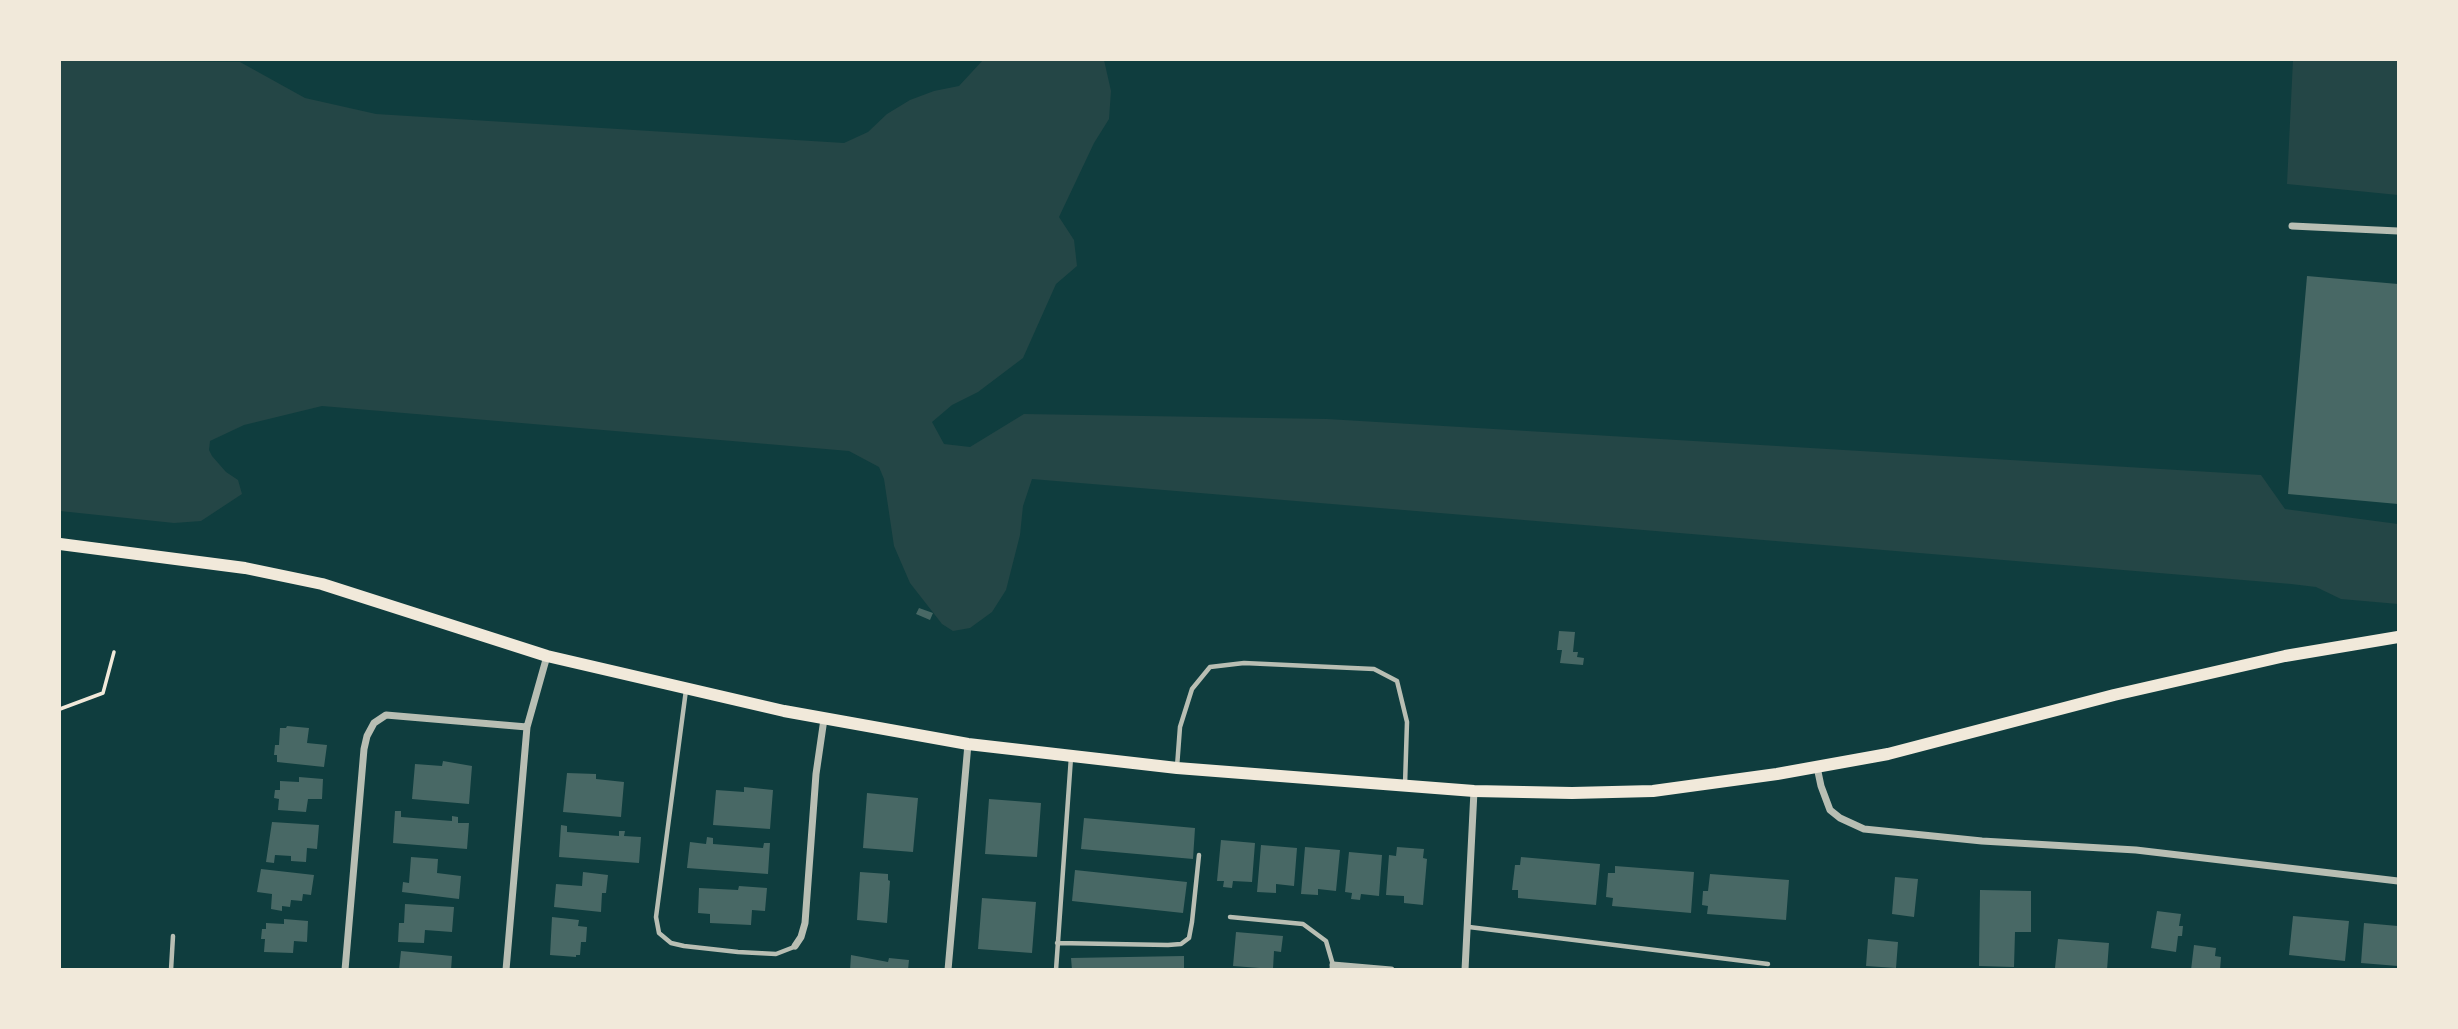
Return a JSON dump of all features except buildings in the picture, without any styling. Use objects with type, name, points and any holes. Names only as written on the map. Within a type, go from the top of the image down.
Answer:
[{"type":"main road","points":[[60,544],[246,568],[322,584],[547,656],[824,719],[968,744],[1177,768],[1474,791],[1653,791],[1721,783],[1888,754],[2114,695],[2285,656],[2399,637]]},
{"type":"street","points":[[2292,226],[2399,231]]},
{"type":"street","points":[[506,970],[527,727],[547,656]]},
{"type":"street","points":[[345,970],[364,749],[374,723],[386,715],[527,727]]},
{"type":"street","points":[[795,946],[805,923],[816,774],[824,719]]},
{"type":"street","points":[[948,970],[968,744]]},
{"type":"street","points":[[1817,767],[1830,810],[1847,822],[1875,832],[2136,850],[2399,881]]},
{"type":"street","points":[[1465,970],[1474,791]]},
{"type":"street","points":[[1332,967],[1391,970]]},
{"type":"lane","points":[[1177,768],[1181,727],[1192,689],[1210,667],[1244,663],[1374,669],[1397,681],[1407,722],[1405,787]]},
{"type":"lane","points":[[686,689],[656,917],[657,929],[662,937],[684,946],[764,954],[783,952],[795,946]]},
{"type":"lane","points":[[1056,970],[1071,756]]},
{"type":"lane","points":[[1057,943],[1181,944],[1189,939],[1199,855]]},
{"type":"lane","points":[[1230,917],[1303,924],[1326,941],[1332,967]]},
{"type":"lane","points":[[1469,927],[1768,964]]},
{"type":"lane","points":[[171,970],[173,936]]},
{"type":"path","points":[[60,709],[103,693],[114,652]]},
{"type":"shaded area","points":[[60,60],[240,62],[305,98],[376,114],[844,143],[868,132],[887,114],[910,100],[959,86],[983,60],[1104,60],[1111,91],[1109,119],[1094,143],[1059,217],[1074,240],[1077,266],[1056,284],[1023,358],[978,392],[952,405],[932,422],[944,444],[970,447],[1024,414],[1327,419],[2261,475],[2285,509],[2398,524],[2398,604],[2341,599],[2316,587],[2291,584],[1032,479],[1023,506],[1020,535],[1006,590],[992,612],[970,628],[953,631],[942,624],[910,583],[894,546],[884,479],[879,467],[849,451],[322,406],[244,425],[210,441],[209,450],[212,456],[226,472],[238,480],[242,494],[201,521],[174,523],[60,511]]},
{"type":"shaded area","points":[[2293,60],[2398,60],[2398,195],[2287,184]]}]
